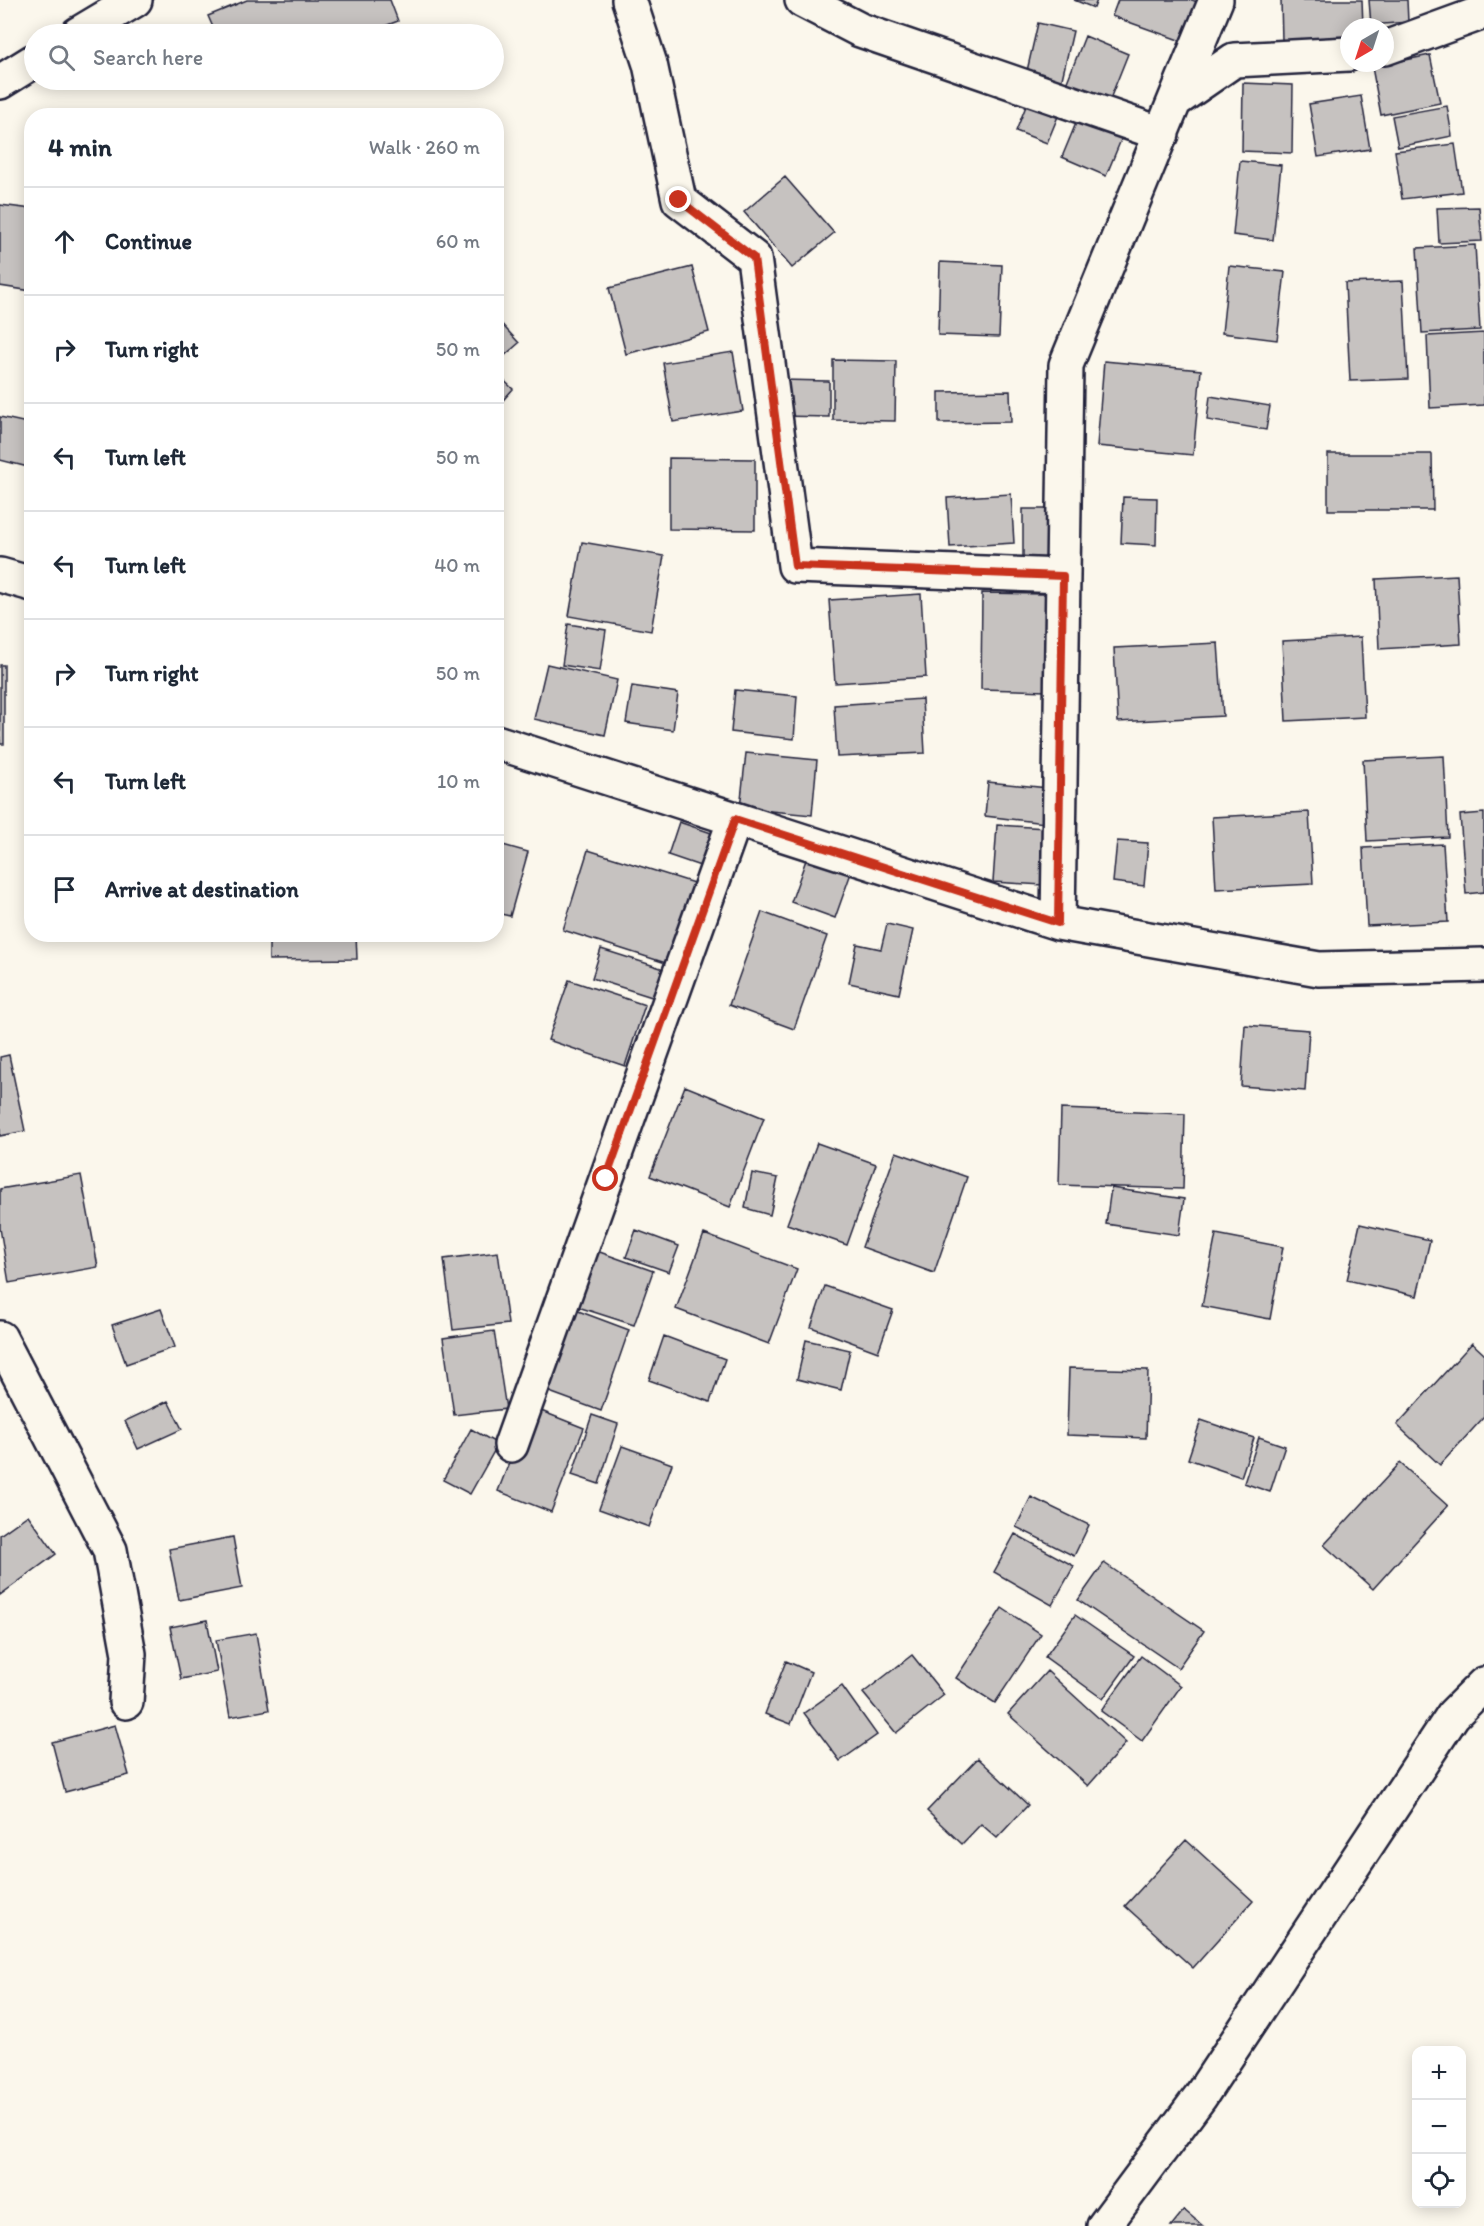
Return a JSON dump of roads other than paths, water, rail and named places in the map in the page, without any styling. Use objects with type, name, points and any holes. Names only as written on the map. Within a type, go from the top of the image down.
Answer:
[{"type":"street","points":[[95,24],[135,0]]},
{"type":"street","points":[[629,0],[650,64],[679,200],[754,258],[795,566],[1063,576]]},
{"type":"street","points":[[802,0],[860,30],[1162,134]]},
{"type":"street","points":[[1058,923],[1066,365],[1216,0]]},
{"type":"street","points":[[1394,45],[1484,12]]},
{"type":"street","points":[[1176,100],[1234,60],[1340,54]]},
{"type":"street","points":[[0,82],[24,67]]},
{"type":"street","points":[[0,576],[24,582]]},
{"type":"street","points":[[504,745],[1058,923],[1319,969],[1484,965]]},
{"type":"street","points":[[511,1445],[735,819]]},
{"type":"street","points":[[0,1338],[110,1550],[129,1654],[126,1702]]},
{"type":"street","points":[[1104,2226],[1200,2097],[1452,1715],[1484,1684]]}]
